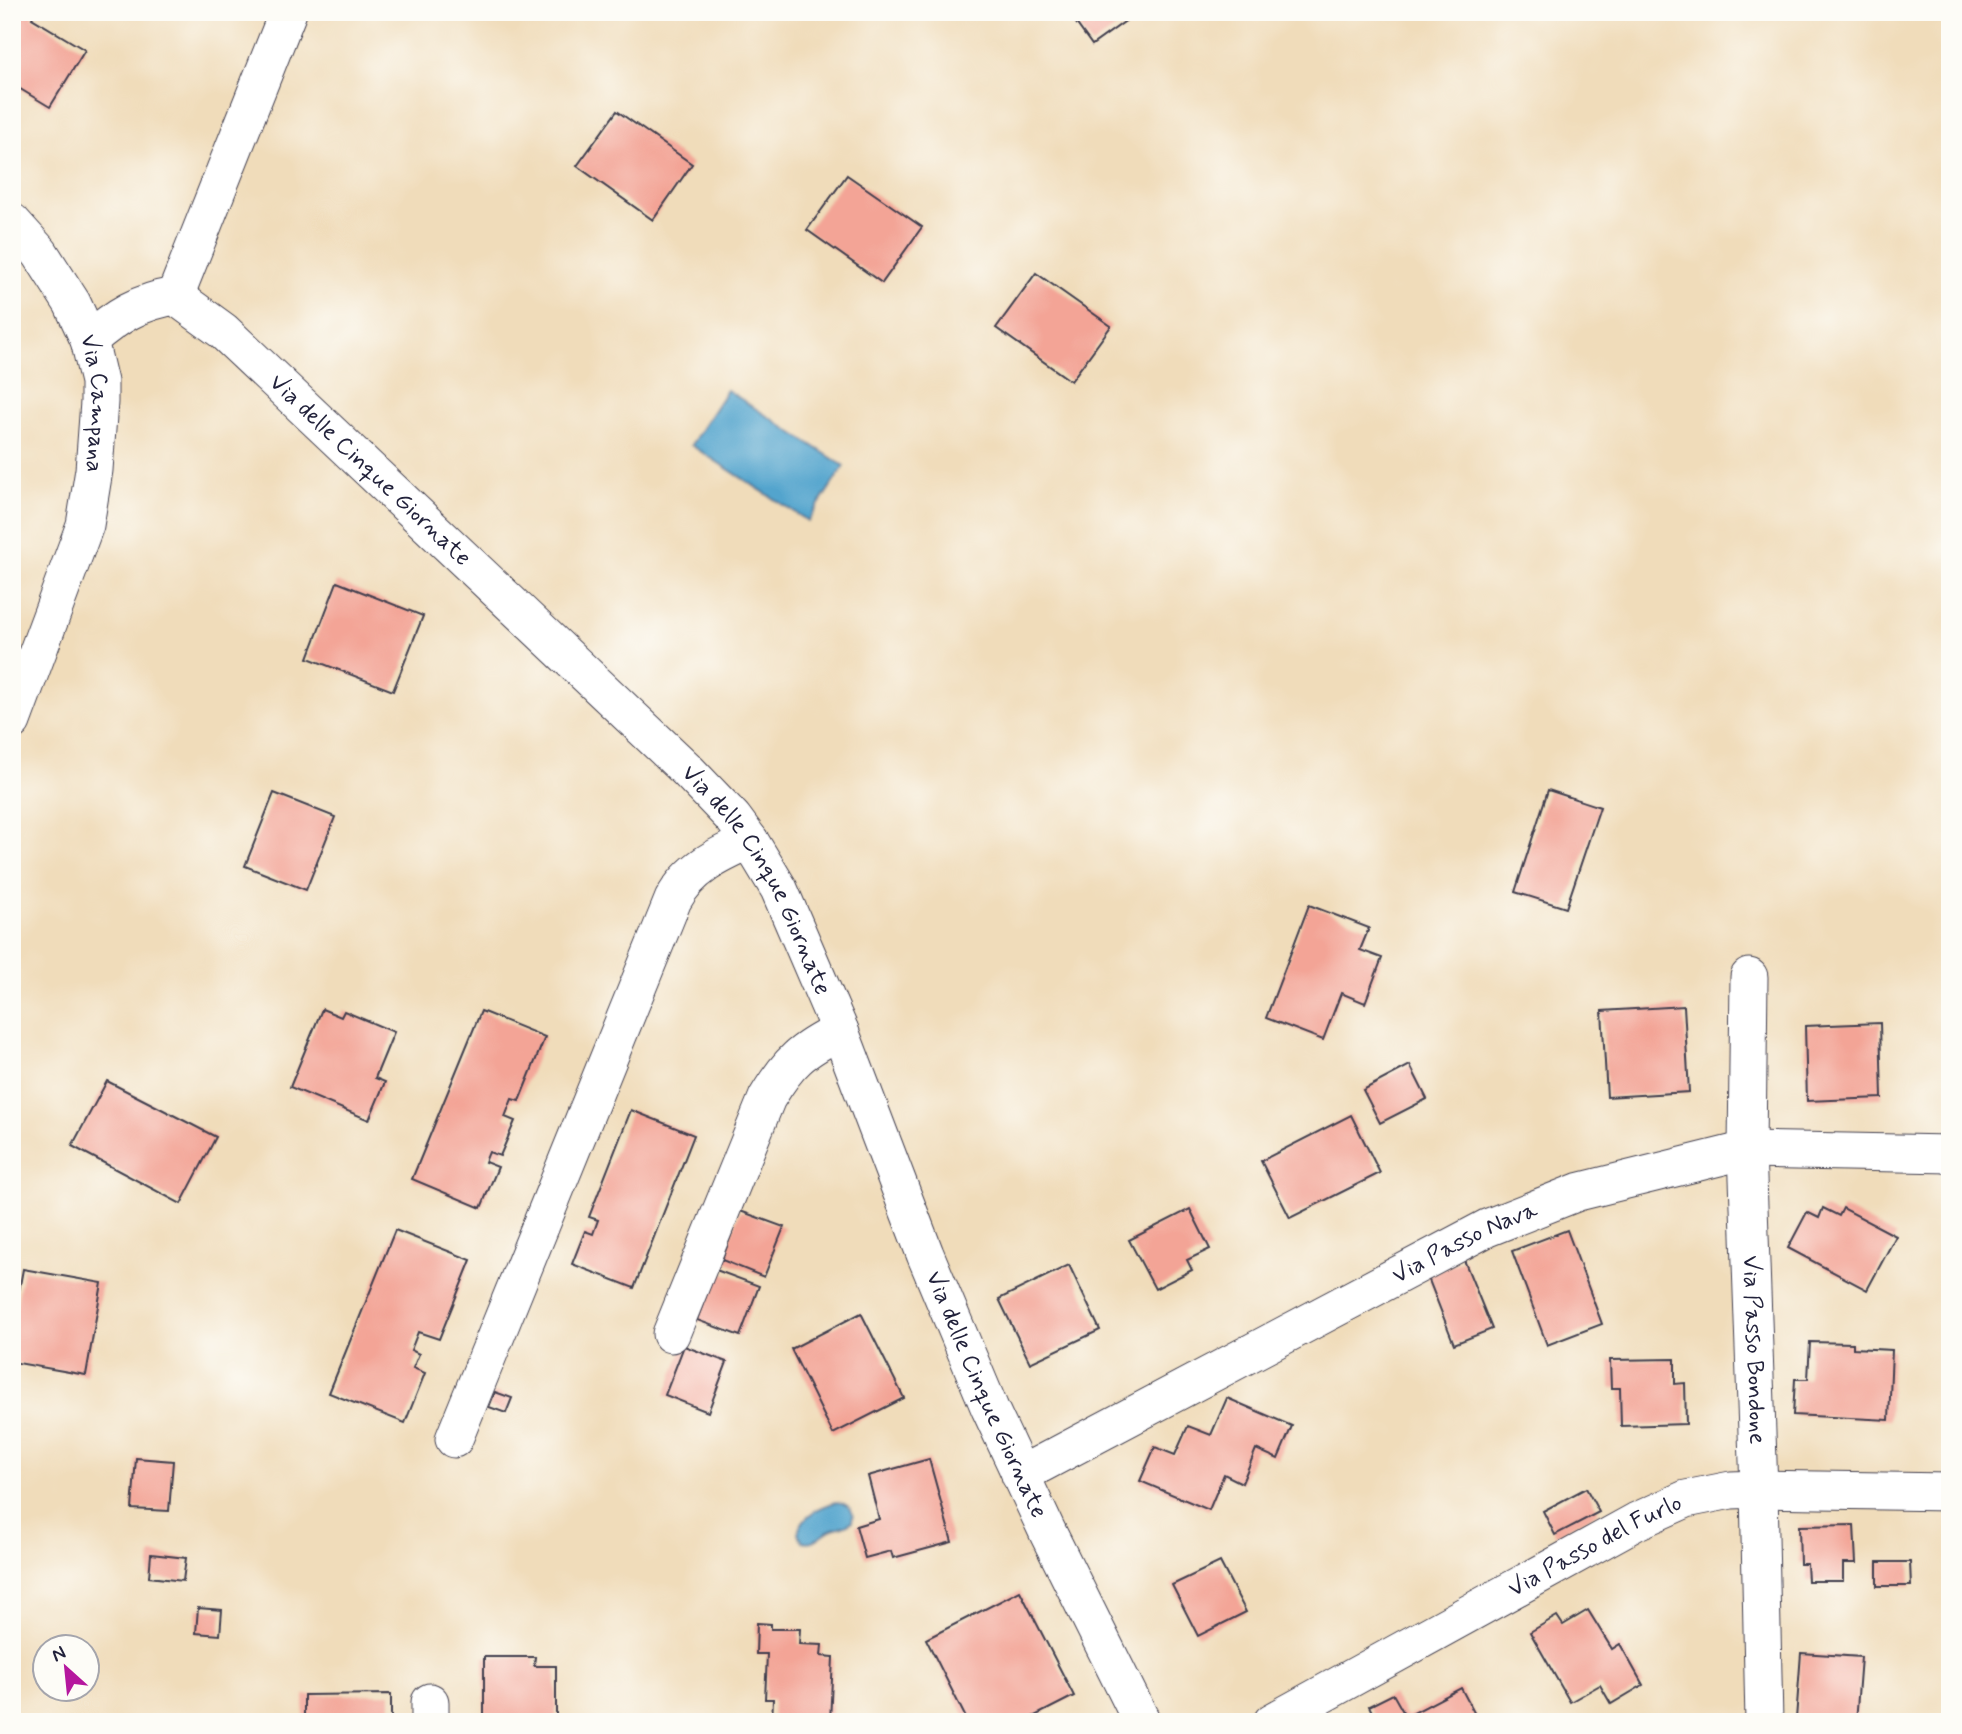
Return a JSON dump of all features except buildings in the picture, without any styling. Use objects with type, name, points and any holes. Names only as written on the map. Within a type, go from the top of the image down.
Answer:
[{"type":"street","points":[[89,340],[118,317],[139,305],[175,296],[288,12]]},
{"type":"street","name":"Via Campana","points":[[12,222],[52,270],[72,303],[89,340],[99,382],[94,470],[87,512],[75,554],[12,722]]},
{"type":"street","name":"Via delle Cinque Giornate","points":[[175,296],[223,331],[626,712],[686,769],[733,818],[750,841],[779,889],[840,1031],[971,1365],[1020,1475],[1142,1722]]},
{"type":"street","points":[[454,1439],[673,900],[684,883],[700,868],[719,855],[750,841]]},
{"type":"street","name":"Via Passo Bondone","points":[[1749,977],[1747,1150],[1764,1722]]},
{"type":"street","points":[[671,1334],[767,1098],[778,1079],[793,1062],[811,1047],[840,1031]]},
{"type":"street","name":"Via Passo Nava","points":[[1020,1475],[1487,1228],[1587,1189],[1747,1150],[1950,1154]]},
{"type":"street","name":"Via Passo del Furlo","points":[[1272,1722],[1651,1514],[1686,1499],[1731,1490],[1759,1489],[1950,1492]]},
{"type":"water","points":[[727,390],[844,466],[808,521],[691,445]]},
{"type":"water","points":[[836,1502],[849,1508],[852,1521],[814,1540],[803,1541],[798,1533],[803,1521],[818,1509]]}]
